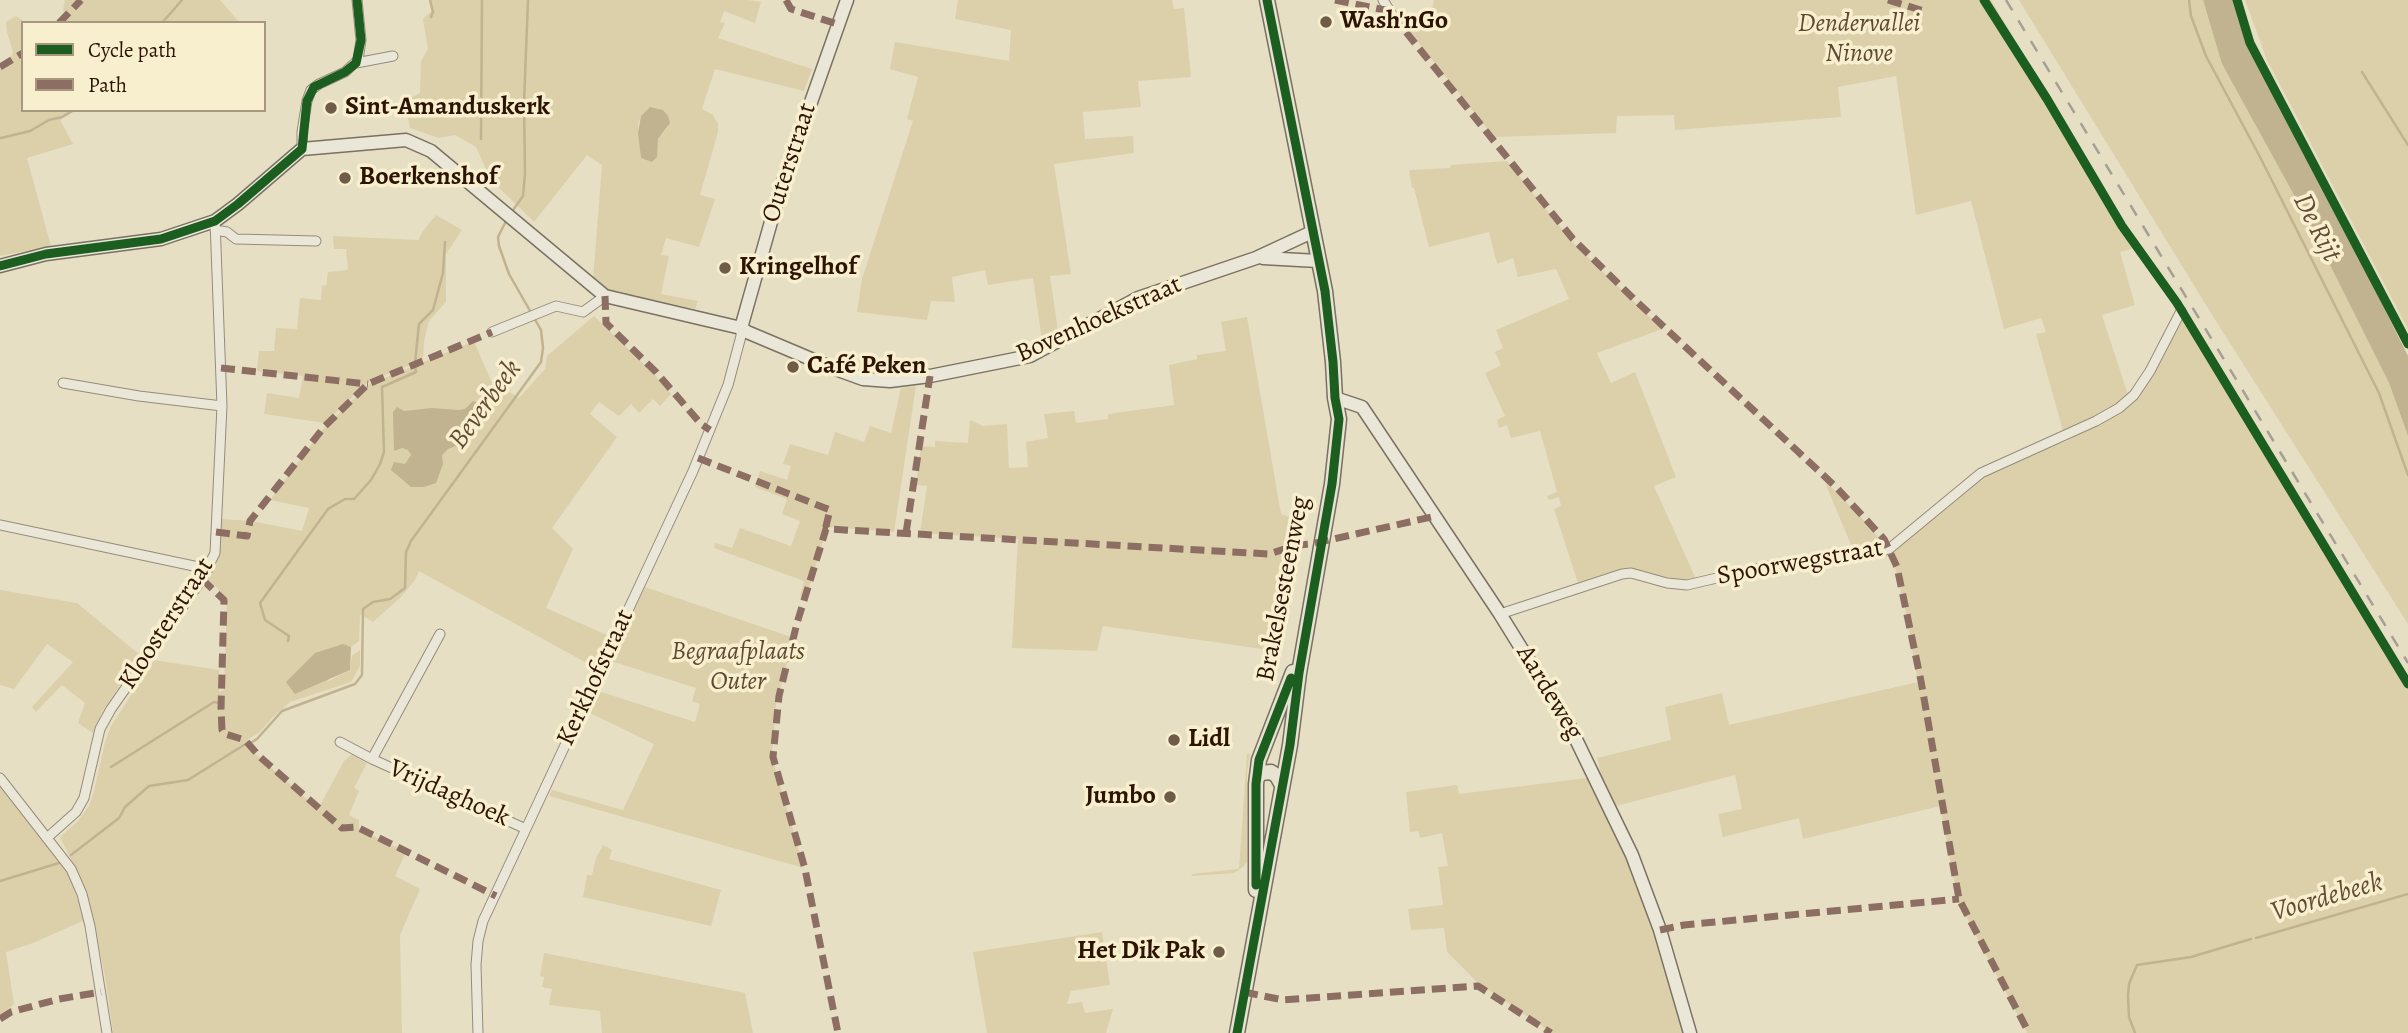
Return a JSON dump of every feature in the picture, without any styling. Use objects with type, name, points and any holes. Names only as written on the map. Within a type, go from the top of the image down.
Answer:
[{"type":"main road","name":"Brakelsesteenweg","points":[[1234,1033],[1290,745],[1299,673],[1332,484],[1339,419],[1329,325],[1267,0]]},
{"type":"main road","name":"Brakelsesteenweg","points":[[1234,1033],[1255,904],[1256,778],[1259,760],[1289,685],[1300,645],[1321,521],[1329,432],[1335,398]]},
{"type":"main road","points":[[1266,740],[1270,750],[1276,754],[1284,752],[1290,745]]},
{"type":"main road","points":[[1256,778],[1261,773],[1270,772],[1277,776],[1282,785]]},
{"type":"street","points":[[356,63],[361,40],[357,0]]},
{"type":"street","name":"Outerstraat","points":[[741,327],[780,190],[847,0]]},
{"type":"street","points":[[1383,0],[1393,16]]},
{"type":"street","points":[[302,149],[305,111],[312,90],[356,63],[393,56]]},
{"type":"street","points":[[0,265],[46,254],[162,239],[215,225],[302,149],[406,140],[431,151],[604,296],[583,312],[556,306],[492,332]]},
{"type":"street","points":[[215,225],[236,239],[316,241]]},
{"type":"street","name":"Kloosterstraat","points":[[48,837],[76,812],[84,798],[100,729],[208,569],[215,554],[222,406],[215,225]]},
{"type":"street","name":"Bovenhoekstraat","points":[[604,296],[741,327],[747,332],[863,379],[890,381],[930,376],[1030,356],[1138,298],[1256,258],[1312,232]]},
{"type":"street","name":"Bovenhoekstraat","points":[[1256,258],[1318,261]]},
{"type":"street","name":"Spoorwegstraat","points":[[1500,614],[1622,574],[1631,573],[1686,585],[1781,563],[1870,554],[1889,549],[1981,473],[2096,421],[2134,396],[2181,311]]},
{"type":"street","name":"Kerkhofstraat","points":[[478,1033],[475,965],[484,921],[693,471],[728,385],[741,327]]},
{"type":"street","points":[[63,383],[150,398],[222,406]]},
{"type":"street","name":"Aardeweg","points":[[1335,398],[1362,407],[1500,614],[1575,736],[1632,855],[1660,930],[1690,1033]]},
{"type":"street","points":[[0,525],[208,569]]},
{"type":"street","name":"Vrijdaghoek","points":[[372,760],[440,634]]},
{"type":"street","name":"Vrijdaghoek","points":[[340,742],[372,760],[526,829]]},
{"type":"street","points":[[0,778],[71,869],[82,894],[90,926],[107,1033]]},
{"type":"green space","points":[[65,0],[220,0],[238,21],[63,21],[69,15],[63,10]]},
{"type":"green space","points":[[429,0],[761,2],[755,23],[724,11],[720,22],[725,23],[718,38],[812,69],[804,91],[715,69],[702,109],[713,115],[718,124],[718,132],[700,195],[715,199],[699,247],[666,238],[661,255],[669,256],[661,294],[698,301],[695,309],[614,293],[593,280],[602,165],[587,155],[534,222],[491,180],[476,147],[455,135],[439,138],[410,128],[404,101],[420,93],[421,61],[428,49],[423,19],[433,10]],"holes":[[[650,107],[658,109],[668,127],[658,139],[658,145],[641,159],[638,124],[641,116]]]},
{"type":"green space","points":[[958,0],[1172,0],[1174,9],[1184,8],[1191,77],[1138,81],[1141,107],[1083,112],[1085,139],[1133,136],[1134,153],[1054,164],[1071,274],[1050,276],[1058,331],[1042,340],[1033,278],[988,285],[985,270],[952,277],[955,302],[931,301],[927,320],[857,312],[862,279],[913,121],[907,119],[918,77],[890,69],[895,42],[1009,61],[1011,30],[955,19]]},
{"type":"green space","name":"Dendervallei Ninove","points":[[1434,0],[1991,0],[2137,247],[2120,252],[2135,305],[2102,315],[2128,395],[2112,407],[2063,431],[2036,334],[2046,332],[2041,318],[2004,329],[1971,201],[1916,215],[1896,76],[1838,87],[1841,117],[1675,130],[1674,115],[1617,116],[1616,133],[1494,137],[1393,11],[1430,19]]},
{"type":"green space","points":[[2019,0],[2203,0],[2222,64],[2306,217],[2389,383],[2408,436],[2408,624],[2214,318]]},
{"type":"green space","points":[[2245,0],[2408,0],[2408,329],[2267,60]]},
{"type":"green space","points":[[16,16],[23,21],[21,21],[21,112],[73,112],[60,120],[73,144],[27,158],[51,246],[0,256],[0,69],[9,63],[13,52],[6,22]]},
{"type":"green space","points":[[1507,161],[1574,244],[1662,329],[1597,353],[1611,383],[1635,372],[1676,477],[1654,486],[1696,579],[1671,581],[1631,569],[1610,572],[1578,583],[1554,509],[1561,506],[1559,497],[1549,500],[1547,496],[1557,492],[1540,431],[1511,438],[1507,425],[1499,428],[1497,420],[1505,416],[1485,373],[1501,365],[1495,352],[1503,348],[1496,330],[1569,299],[1556,269],[1518,277],[1513,258],[1497,264],[1489,232],[1429,247],[1409,170]]},
{"type":"green space","points":[[436,215],[462,230],[446,254],[446,302],[429,321],[423,360],[368,382],[325,423],[264,414],[267,393],[299,398],[303,376],[257,371],[259,351],[274,351],[276,328],[297,329],[300,298],[321,300],[322,285],[326,286],[328,272],[348,270],[346,249],[334,249],[333,236],[418,240]]},
{"type":"green space","points":[[2183,315],[2268,448],[2408,679],[2408,1033],[2027,1033],[1958,901],[1940,806],[1803,839],[1799,818],[1723,837],[1718,814],[1742,809],[1735,775],[1616,806],[1601,774],[1597,758],[1671,740],[1665,707],[1722,693],[1729,725],[1918,682],[1905,608],[1891,552],[1982,476],[2049,446],[2065,442],[2129,406],[2147,384]]},
{"type":"green space","points":[[594,316],[671,394],[660,406],[653,399],[639,413],[631,404],[619,416],[599,402],[590,414],[617,437],[552,528],[573,549],[546,608],[607,635],[594,667],[419,571],[400,598],[373,622],[360,614],[359,641],[351,647],[348,645],[327,682],[350,670],[352,656],[360,650],[360,666],[351,682],[290,702],[259,733],[248,739],[249,748],[318,809],[344,761],[352,754],[367,763],[354,788],[359,791],[349,815],[359,820],[359,829],[406,852],[395,876],[420,889],[400,935],[402,1033],[113,1033],[105,976],[90,904],[60,837],[77,822],[89,806],[111,726],[154,660],[219,670],[219,692],[224,690],[227,603],[216,586],[207,580],[218,560],[221,519],[251,521],[302,531],[309,508],[270,500],[322,430],[368,385],[474,341],[491,381],[519,398],[545,369],[547,356]]},
{"type":"green space","points":[[1247,317],[1281,514],[1291,518],[1269,650],[1103,626],[1097,651],[1012,648],[1018,539],[920,533],[927,486],[916,485],[921,446],[935,447],[935,441],[968,443],[970,420],[983,426],[1007,424],[1009,468],[1028,467],[1026,442],[1048,438],[1044,414],[1074,411],[1076,423],[1108,419],[1108,414],[1174,405],[1169,365],[1197,359],[1197,355],[1226,351],[1221,322]]},
{"type":"green space","points":[[916,386],[894,532],[827,527],[806,598],[800,596],[804,581],[714,548],[715,543],[732,548],[740,528],[791,546],[800,521],[782,514],[787,499],[755,487],[760,471],[787,480],[791,466],[783,464],[790,444],[828,455],[835,432],[864,442],[870,426],[891,433],[901,388]]},
{"type":"green space","points":[[1824,480],[1883,542],[1880,549],[1854,552]]},
{"type":"green space","name":"Begraafplaats Outer","points":[[645,587],[794,638],[776,704],[772,757],[804,868],[549,796],[552,790],[623,810],[654,744],[588,712],[598,691],[695,722],[700,704],[692,701],[696,688],[608,660]]},
{"type":"green space","points":[[0,590],[77,603],[140,655],[102,712],[93,733],[78,723],[85,703],[62,685],[36,712],[32,707],[73,662],[47,644],[14,689],[0,685]]},
{"type":"green space","points":[[1247,754],[1250,754],[1247,771],[1247,862],[1243,867],[1234,873],[1193,876],[1191,874],[1239,869]]},
{"type":"green space","points":[[1587,778],[1621,846],[1655,934],[1684,1033],[1552,1033],[1477,982],[1447,952],[1444,928],[1411,930],[1408,909],[1443,905],[1438,867],[1448,866],[1442,833],[1420,838],[1419,831],[1410,832],[1406,792],[1457,785],[1459,794]]},
{"type":"green space","points":[[0,787],[67,869],[85,920],[6,952],[14,1004],[0,1016]]},
{"type":"green space","points":[[603,845],[612,850],[609,859],[721,890],[711,926],[583,897],[587,875],[592,875]]},
{"type":"green space","points":[[1102,932],[1110,985],[1071,991],[1067,1004],[1082,1002],[1085,1013],[1113,1009],[1106,1033],[987,1033],[973,952]]},
{"type":"green space","points":[[544,953],[745,993],[753,1033],[602,1033],[600,1011],[549,1005],[552,989],[542,987],[544,977],[540,976]]},
{"type":"water","points":[[2203,0],[2233,0],[2246,43],[2309,158],[2408,356],[2408,436],[2389,383],[2306,217],[2222,64]]},
{"type":"water","points":[[650,107],[663,110],[670,123],[658,139],[657,157],[652,162],[641,158],[638,133],[641,116]]},
{"type":"water","points":[[473,401],[480,404],[480,410],[467,435],[458,445],[442,455],[443,464],[436,483],[411,487],[391,470],[394,462],[405,464],[411,455],[408,450],[402,448],[394,451],[393,412],[397,407],[404,411],[432,408],[458,410],[465,409]]},
{"type":"water","points":[[343,644],[351,647],[350,670],[295,694],[286,682],[315,653]]},
{"type":"waterway","points":[[164,21],[182,0]]},
{"type":"waterway","points":[[430,0],[433,12],[431,17]]},
{"type":"waterway","points":[[481,139],[482,0]]},
{"type":"waterway","name":"Beverbeek","points":[[511,213],[523,196],[525,174],[524,103],[528,0]]},
{"type":"waterway","name":"De Rijt","points":[[2189,0],[2191,16],[2206,56],[2379,393],[2408,475]]},
{"type":"waterway","points":[[2362,72],[2408,145]]},
{"type":"waterway","points":[[1,138],[30,131],[71,112]]},
{"type":"waterway","name":"Beverbeek","points":[[252,742],[282,711],[355,684],[362,675],[363,609],[373,602],[390,599],[405,588],[406,552],[411,541],[541,362],[541,330],[509,274],[499,246],[498,237],[506,221]]},
{"type":"waterway","points":[[415,363],[419,324],[433,310],[443,273],[445,242]]},
{"type":"waterway","points":[[288,641],[289,636],[265,620],[260,603],[328,509],[345,499],[354,499],[371,480],[384,452],[382,387],[416,372],[415,366]]},
{"type":"waterway","points":[[111,767],[214,702],[219,703]]},
{"type":"waterway","name":"Beverbeek","points":[[71,855],[119,818],[125,807],[149,786],[188,780],[244,745]]},
{"type":"waterway","name":"Beverbeek","points":[[0,881],[59,863]]},
{"type":"waterway","name":"Voordebeek","points":[[2256,938],[2408,894]]},
{"type":"waterway","name":"Voordebeek","points":[[2135,1033],[2129,1017],[2128,996],[2129,984],[2137,965],[2191,957],[2251,939]]},
{"type":"railway","points":[[2006,0],[2408,663]]},
{"type":"marked path","points":[[61,21],[81,0]]},
{"type":"marked path","points":[[786,0],[791,9],[837,24]]},
{"type":"marked path","points":[[1335,0],[1390,11]]},
{"type":"marked path","points":[[1888,0],[1924,11]]},
{"type":"marked path","points":[[1393,16],[1573,239],[1836,487],[1884,539],[1897,567],[1921,681],[1959,899],[2029,1033]]},
{"type":"marked path","points":[[0,67],[21,54]]},
{"type":"marked path","points":[[605,296],[606,323],[656,372],[701,424],[710,430]]},
{"type":"marked path","points":[[216,532],[247,536],[250,521],[325,426],[368,384],[492,332]]},
{"type":"marked path","points":[[221,368],[368,384]]},
{"type":"marked path","points":[[906,533],[930,376]]},
{"type":"marked path","points":[[698,458],[830,510],[826,526],[828,529],[1269,554],[1297,545],[1436,516]]},
{"type":"marked path","points":[[828,529],[797,623],[779,696],[773,757],[805,869],[838,1033]]},
{"type":"marked path","points":[[202,579],[224,600],[221,709],[222,730],[225,734],[245,740],[260,757],[342,828],[357,827],[496,896]]},
{"type":"marked path","points":[[1660,930],[1684,925],[1959,899]]},
{"type":"marked path","points":[[1244,992],[1283,1000],[1478,986],[1551,1033]]},
{"type":"marked path","points":[[0,1019],[11,1012],[59,999],[101,992]]},
{"type":"cycle path","points":[[0,266],[46,254],[161,239],[215,221],[238,204],[302,149],[307,101],[314,87],[345,72],[356,63],[361,40],[357,0]]},
{"type":"cycle path","points":[[1237,1033],[1290,745],[1299,673],[1332,484],[1339,419],[1325,291],[1267,0]]},
{"type":"cycle path","points":[[1984,0],[2047,99],[2122,226],[2177,303],[2408,684]]},
{"type":"cycle path","points":[[2237,0],[2250,43],[2408,344]]},
{"type":"cycle path","points":[[1256,885],[1256,784],[1259,760],[1291,678]]},
{"type":"place","name":"Wash'nGo","points":[[1326,22]]},
{"type":"place","name":"Sint-Amanduskerk","points":[[331,108]]},
{"type":"place","name":"Boerkenshof","points":[[345,178]]},
{"type":"place","name":"Kringelhof","points":[[725,268]]},
{"type":"place","name":"Café Peken","points":[[793,367]]},
{"type":"place","name":"Lidl","points":[[1174,740]]},
{"type":"place","name":"Jumbo","points":[[1170,797]]},
{"type":"place","name":"Het Dik Pak","points":[[1219,952]]}]
